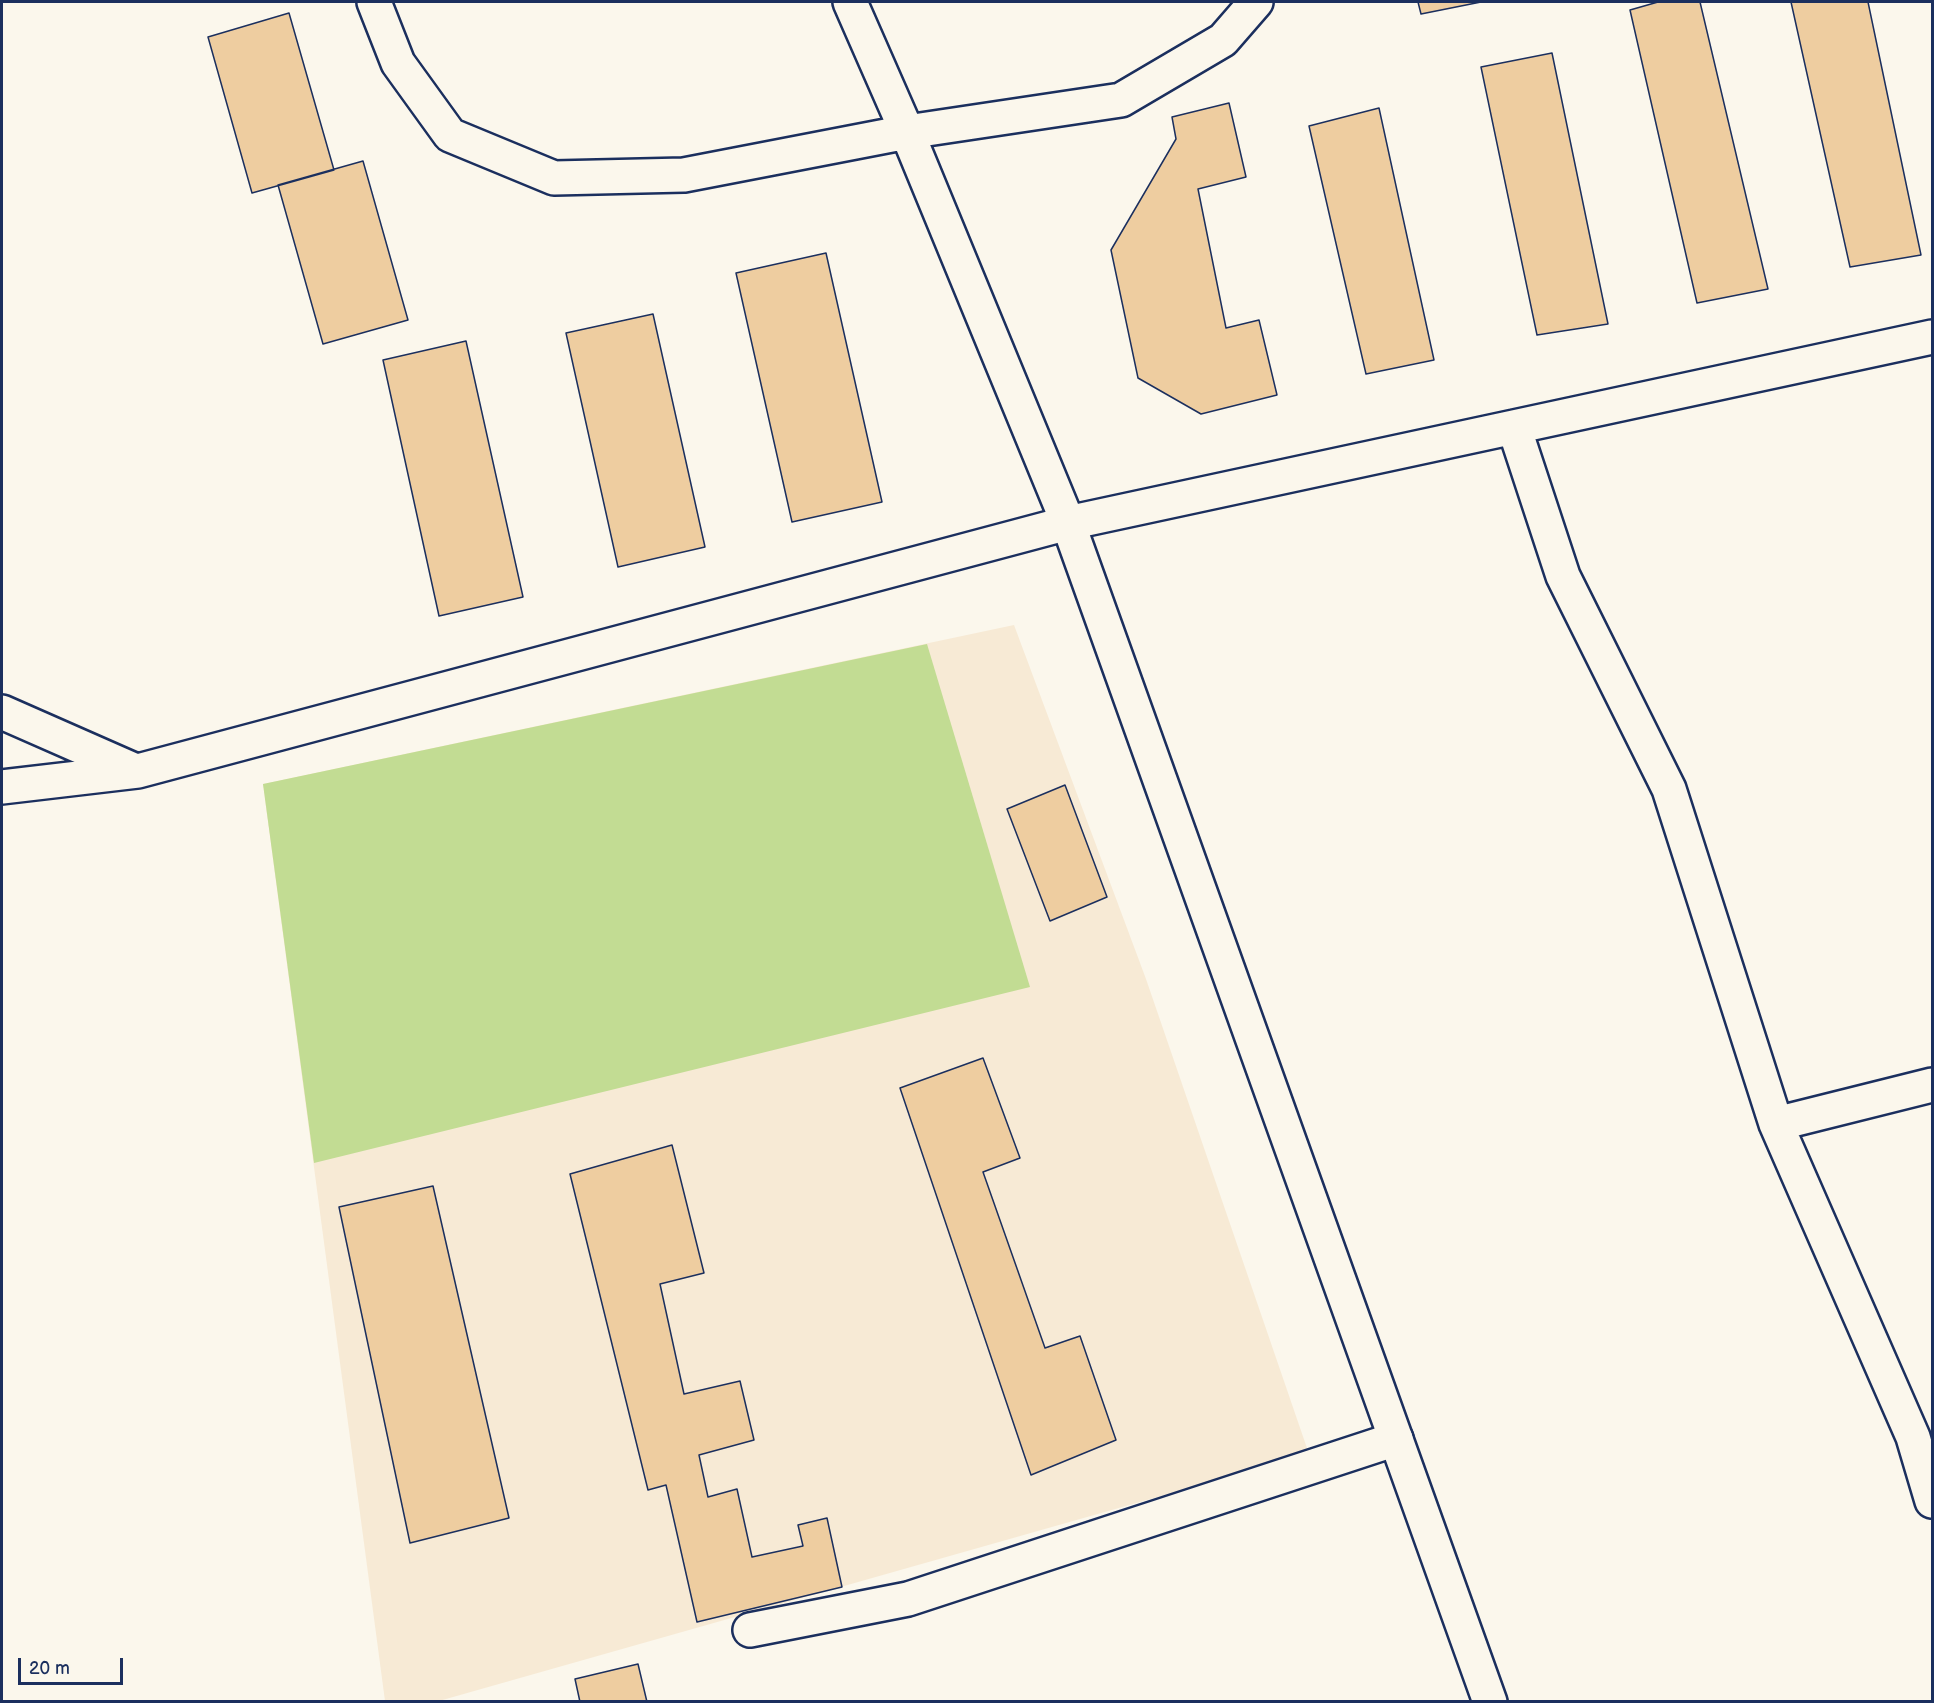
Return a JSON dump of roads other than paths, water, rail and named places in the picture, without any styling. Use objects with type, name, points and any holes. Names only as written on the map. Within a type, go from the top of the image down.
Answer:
[{"type":"street","points":[[374,2],[398,63],[450,135],[554,178],[684,175],[908,132],[1121,100],[1222,40],[1256,2]]},
{"type":"street","points":[[850,2],[908,132],[1068,523],[1490,1701]]},
{"type":"street","points":[[2,787],[138,771],[1068,523],[1932,337]]},
{"type":"street","points":[[1514,427],[1563,576],[1670,789],[1776,1124],[1913,1437],[1932,1501]]},
{"type":"street","points":[[2,712],[138,771]]},
{"type":"street","points":[[1776,1124],[1932,1085]]},
{"type":"street","points":[[750,1630],[908,1599],[1396,1439]]}]
